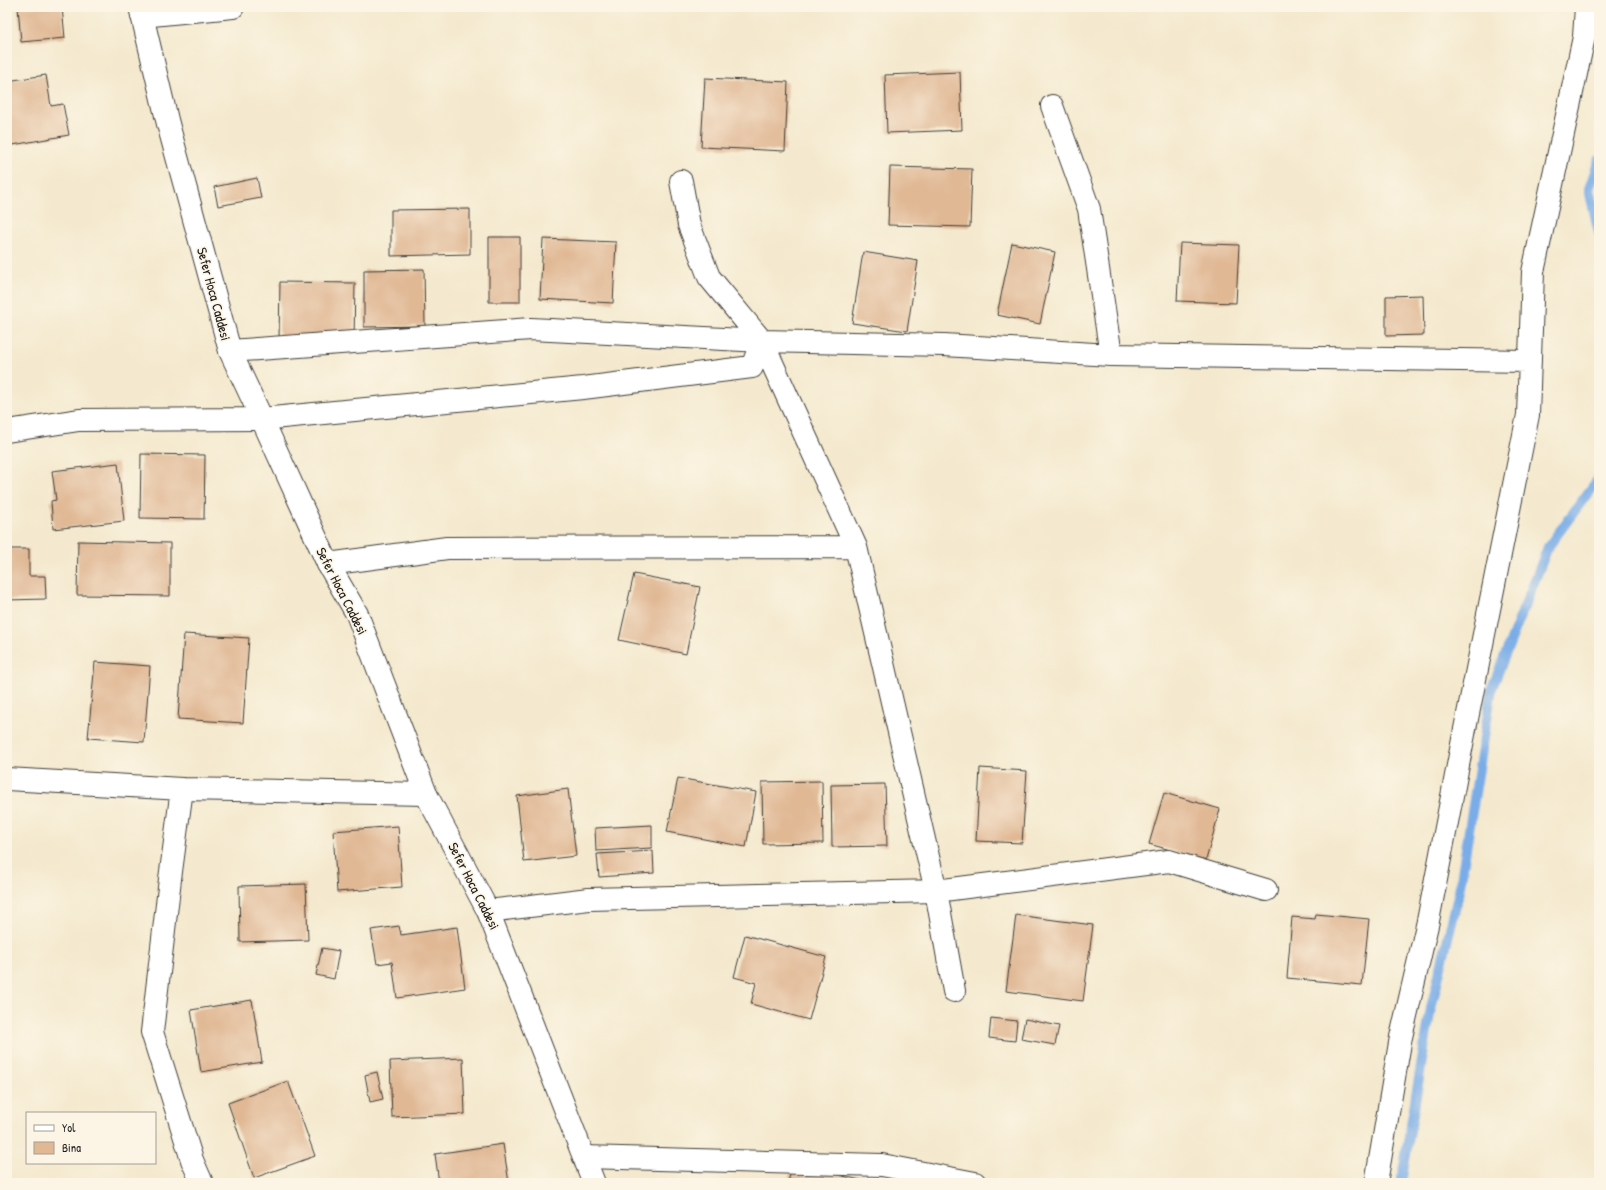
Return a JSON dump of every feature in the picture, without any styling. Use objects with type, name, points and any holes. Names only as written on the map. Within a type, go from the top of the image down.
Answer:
[{"type":"street","points":[[141,12],[234,7]]},
{"type":"street","points":[[1376,1183],[1401,1037],[1428,921],[1466,722],[1528,415],[1533,272],[1584,37],[1586,7]]},
{"type":"street","name":"Sefer Hoca Caddesi","points":[[141,12],[168,124],[230,351],[328,564],[357,614],[426,794],[488,910],[594,1183]]},
{"type":"street","points":[[1052,106],[1089,209],[1111,355]]},
{"type":"street","points":[[681,181],[689,225],[709,277],[762,340],[856,547],[936,890],[954,991]]},
{"type":"street","points":[[230,351],[531,329],[762,340],[944,345],[1111,355],[1530,361]]},
{"type":"street","points":[[7,431],[80,420],[262,419],[583,388],[752,367],[762,340]]},
{"type":"street","points":[[328,564],[447,548],[856,547]]},
{"type":"street","points":[[7,779],[182,789],[426,794]]},
{"type":"street","points":[[182,789],[152,1032],[192,1160],[202,1183]]},
{"type":"street","points":[[488,910],[589,899],[936,890],[1169,861],[1266,890]]},
{"type":"street","points":[[584,1157],[882,1165],[975,1183]]},
{"type":"building","points":[[18,7],[62,7],[65,38],[21,42]]},
{"type":"building","points":[[960,72],[962,130],[887,133],[885,75]]},
{"type":"building","points":[[46,75],[51,106],[63,104],[69,135],[7,146],[7,81]]},
{"type":"building","points":[[705,78],[788,82],[785,151],[701,147]]},
{"type":"building","points":[[890,167],[972,169],[970,227],[888,225]]},
{"type":"building","points":[[257,178],[261,198],[218,206],[214,187]]},
{"type":"building","points":[[470,209],[470,254],[391,256],[391,210]]},
{"type":"building","points":[[489,237],[520,237],[520,302],[489,302]]},
{"type":"building","points":[[543,239],[616,242],[613,303],[540,299]]},
{"type":"building","points":[[1012,243],[1055,252],[1040,324],[997,315]]},
{"type":"building","points":[[1180,243],[1239,245],[1236,303],[1177,301]]},
{"type":"building","points":[[863,252],[918,261],[907,331],[852,323]]},
{"type":"building","points":[[424,269],[425,326],[364,327],[364,270]]},
{"type":"building","points":[[280,282],[355,283],[354,340],[279,339]]},
{"type":"building","points":[[1423,295],[1424,335],[1386,336],[1386,296]]},
{"type":"building","points":[[141,454],[205,455],[204,519],[140,518]]},
{"type":"building","points":[[118,463],[124,521],[53,529],[51,501],[56,500],[52,471]]},
{"type":"building","points":[[78,541],[170,543],[170,596],[77,595]]},
{"type":"building","points":[[7,549],[29,549],[29,576],[45,576],[46,599],[7,600]]},
{"type":"building","points":[[634,574],[700,587],[686,654],[619,640]]},
{"type":"building","points":[[184,634],[249,638],[243,723],[178,719]]},
{"type":"building","points":[[95,662],[150,666],[144,742],[88,738]]},
{"type":"building","points":[[980,768],[1027,771],[1022,843],[976,841]]},
{"type":"building","points":[[678,778],[756,792],[746,847],[667,832]]},
{"type":"building","points":[[822,781],[823,843],[763,844],[762,782]]},
{"type":"building","points":[[885,784],[887,846],[832,847],[831,785]]},
{"type":"building","points":[[568,789],[576,856],[524,862],[517,796]]},
{"type":"building","points":[[1164,793],[1220,809],[1206,860],[1149,844]]},
{"type":"building","points":[[652,825],[652,848],[596,851],[595,828]]},
{"type":"building","points":[[398,826],[402,887],[337,892],[333,831]]},
{"type":"building","points":[[653,851],[654,873],[599,877],[597,854]]},
{"type":"building","points":[[306,884],[308,940],[240,942],[239,886]]},
{"type":"building","points":[[1316,914],[1369,919],[1362,985],[1287,978],[1292,917],[1315,919]]},
{"type":"building","points":[[1016,915],[1093,925],[1083,1001],[1006,991]]},
{"type":"building","points":[[399,926],[401,935],[457,927],[465,988],[397,998],[392,962],[377,964],[371,930]]},
{"type":"building","points":[[745,935],[826,957],[809,1020],[751,1004],[756,983],[734,977]]},
{"type":"building","points":[[322,948],[339,951],[334,979],[316,975]]},
{"type":"building","points":[[252,1000],[262,1062],[201,1072],[191,1010]]},
{"type":"building","points":[[991,1018],[1017,1021],[1015,1041],[989,1038]]},
{"type":"building","points":[[1025,1019],[1059,1026],[1055,1045],[1021,1039]]},
{"type":"building","points":[[463,1058],[465,1114],[392,1117],[390,1061]]},
{"type":"building","points":[[377,1072],[383,1099],[370,1102],[365,1075]]},
{"type":"building","points":[[288,1081],[315,1156],[254,1178],[228,1103]]},
{"type":"building","points":[[503,1144],[509,1183],[439,1183],[435,1154]]},
{"type":"building","points":[[792,1165],[870,1182],[870,1183],[788,1183]]},
{"type":"waterway","points":[[1599,160],[1589,189],[1599,233]]},
{"type":"waterway","points":[[1401,1183],[1431,1008],[1459,892],[1492,688],[1548,547],[1599,478]]}]
